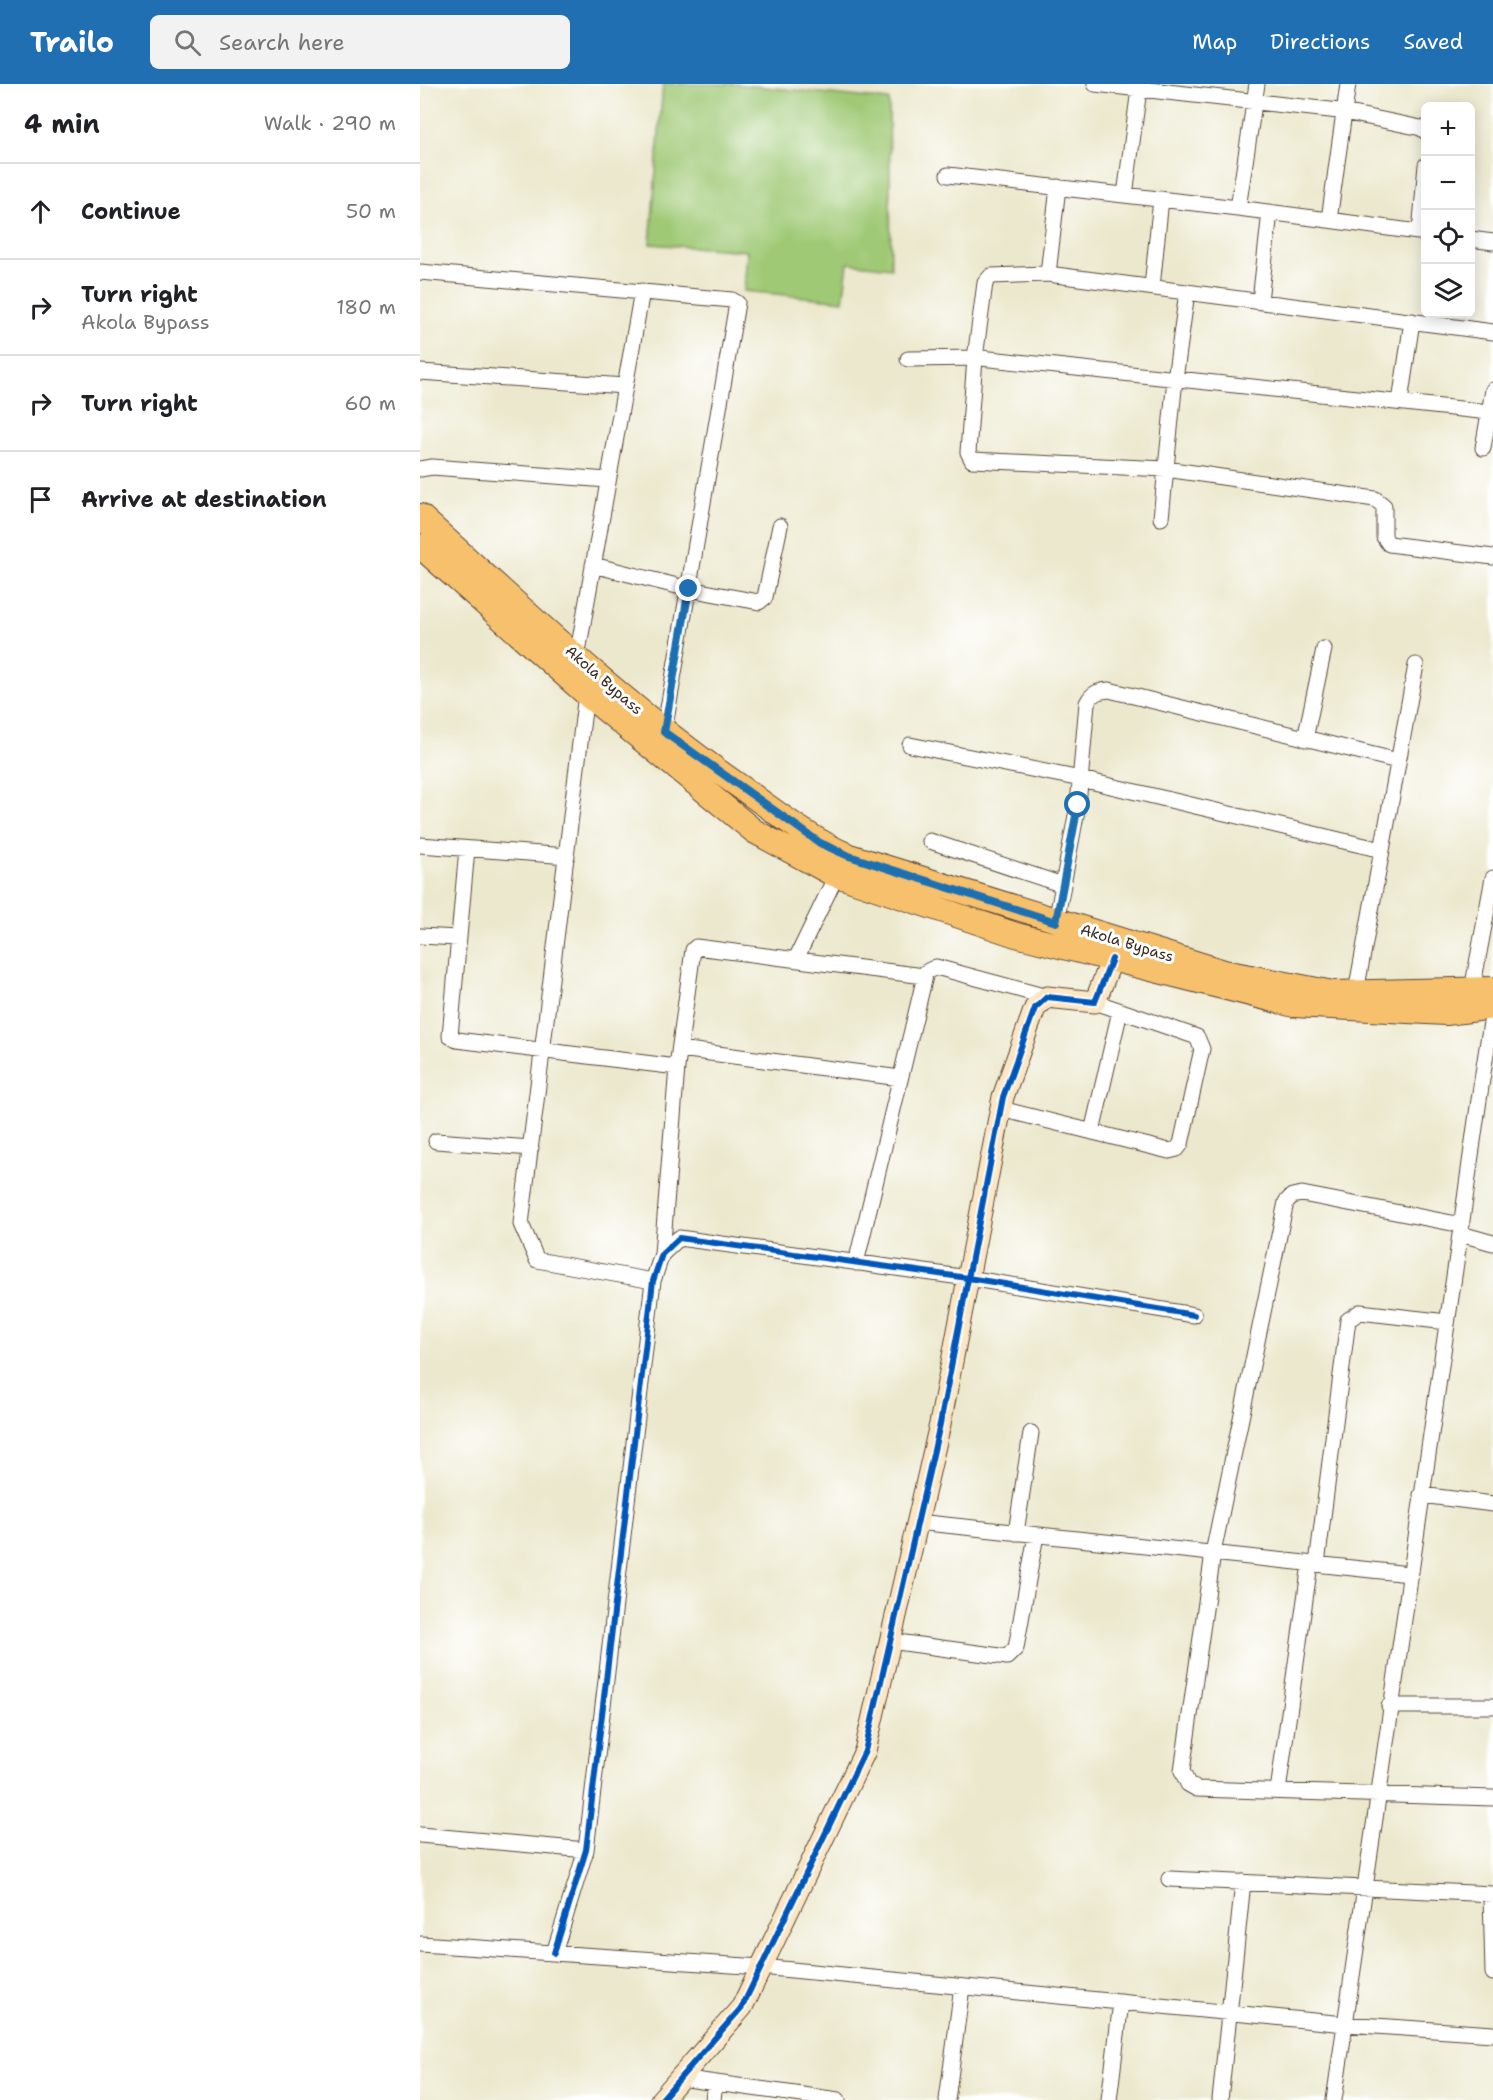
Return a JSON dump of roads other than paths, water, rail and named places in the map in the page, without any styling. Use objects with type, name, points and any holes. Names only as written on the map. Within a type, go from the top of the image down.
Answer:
[{"type":"main road","name":"Akola Bypass","points":[[420,516],[577,657],[611,702],[754,831],[837,876],[1016,935],[1304,1007],[1446,1013],[1493,1009]]},
{"type":"main road","name":"Akola Bypass","points":[[420,546],[586,694],[611,702],[664,732],[820,843],[849,856],[1056,922],[1224,972],[1333,993],[1482,989]]},
{"type":"street","points":[[1097,84],[1344,112],[1421,128]]},
{"type":"street","points":[[1238,208],[1257,84]]},
{"type":"street","points":[[1329,220],[1348,84]]},
{"type":"street","points":[[1125,195],[1139,89]]},
{"type":"street","points":[[948,175],[1421,232]]},
{"type":"street","points":[[1048,274],[1058,187]]},
{"type":"street","points":[[1152,287],[1161,199]]},
{"type":"street","points":[[1260,301],[1270,212]]},
{"type":"street","points":[[1475,240],[1493,242]]},
{"type":"street","points":[[420,272],[732,300],[738,307],[664,732]]},
{"type":"street","points":[[1493,332],[1048,274],[991,276],[986,279],[975,358],[969,452],[972,460],[1166,469],[1379,500],[1384,506],[1384,537],[1389,544],[1493,557]]},
{"type":"street","points":[[577,657],[642,291]]},
{"type":"street","points":[[1161,518],[1175,379],[1187,292]]},
{"type":"street","points":[[1400,402],[1412,321]]},
{"type":"street","points":[[908,359],[975,358],[1489,412]]},
{"type":"street","points":[[420,372],[625,386]]},
{"type":"street","points":[[1483,448],[1493,390]]},
{"type":"street","points":[[420,469],[432,467],[608,480]]},
{"type":"street","points":[[593,565],[689,589],[763,600],[780,526]]},
{"type":"street","points":[[1305,739],[1323,649]]},
{"type":"street","points":[[1356,992],[1416,666]]},
{"type":"street","points":[[1056,922],[1081,779],[1087,703],[1098,691],[1109,690],[1398,761]]},
{"type":"street","points":[[586,694],[521,1224],[537,1260],[653,1281]]},
{"type":"street","points":[[910,745],[1081,779],[1382,850]]},
{"type":"street","points":[[930,841],[1063,885]]},
{"type":"street","points":[[420,845],[567,856]]},
{"type":"street","points":[[467,849],[450,1036],[457,1040],[677,1067]]},
{"type":"street","points":[[796,959],[837,876]]},
{"type":"street","points":[[1482,989],[1493,878]]},
{"type":"street","points":[[420,936],[458,938]]},
{"type":"street","points":[[554,1953],[586,1850],[653,1281],[662,1254],[677,1067],[693,950],[696,947],[924,976]]},
{"type":"street","points":[[1095,1002],[1112,959]]},
{"type":"street","points":[[856,1263],[924,976],[930,969],[936,967],[1047,997],[1095,1002],[1197,1037],[1201,1042],[1202,1049],[1181,1144],[1177,1149],[1169,1151],[1001,1108]]},
{"type":"street","points":[[661,2100],[742,2007],[865,1751],[917,1522],[1001,1108],[1035,1008],[1047,997]]},
{"type":"street","points":[[1334,2100],[1389,1706],[1493,1009]]},
{"type":"street","points":[[1092,1132],[1120,1011]]},
{"type":"street","points":[[680,1049],[900,1078]]},
{"type":"street","points":[[436,1141],[531,1148]]},
{"type":"street","points":[[1493,1243],[1461,1230],[1302,1194],[1292,1196],[1286,1202],[1213,1553],[1183,1778],[1197,1789],[1493,1798]]},
{"type":"street","points":[[662,1254],[679,1238],[968,1278],[1194,1315]]},
{"type":"street","points":[[1278,1791],[1314,1564],[1348,1320],[1360,1312],[1447,1322]]},
{"type":"street","points":[[1016,1533],[1031,1433]]},
{"type":"street","points":[[1421,1495],[1493,1504]]},
{"type":"street","points":[[917,1522],[1409,1574]]},
{"type":"street","points":[[890,1641],[1007,1657],[1012,1655],[1016,1648],[1036,1535]]},
{"type":"street","points":[[1389,1706],[1493,1706]]},
{"type":"street","points":[[420,1835],[586,1850]]},
{"type":"street","points":[[1168,1879],[1492,1894],[1493,1972]]},
{"type":"street","points":[[1220,2100],[1232,2013],[1243,1882]]},
{"type":"street","points":[[420,1944],[761,1967],[1345,2024],[1493,2034]]},
{"type":"street","points":[[947,2100],[962,1987]]},
{"type":"street","points":[[1109,2100],[1121,2002]]},
{"type":"street","points":[[680,2078],[838,2100]]},
{"type":"street","points":[[713,2100],[715,2083]]}]
